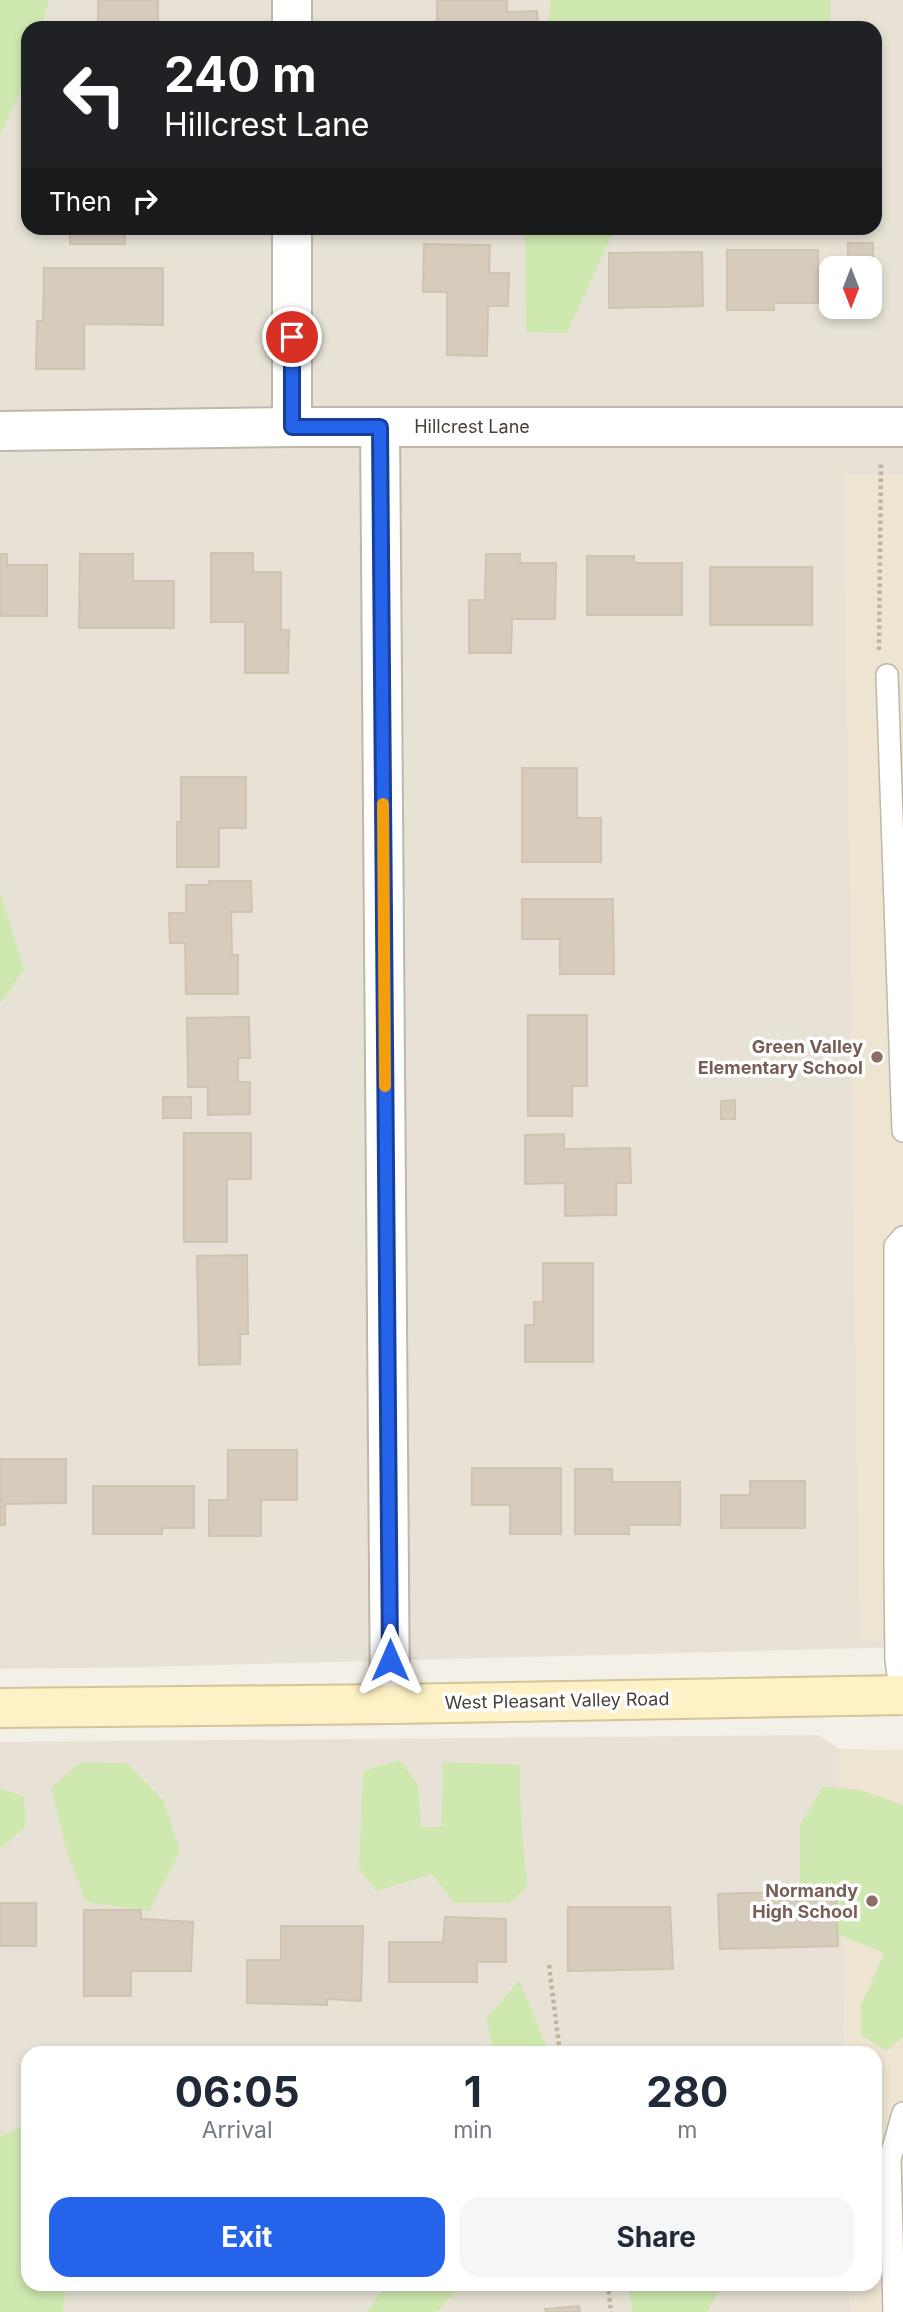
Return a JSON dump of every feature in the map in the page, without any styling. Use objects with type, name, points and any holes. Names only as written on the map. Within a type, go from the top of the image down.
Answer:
[{"type":"main road","name":"West Pleasant Valley Road","points":[[0,1708],[902,1700]]},
{"type":"street","points":[[292,0],[292,21]]},
{"type":"street","points":[[292,235],[292,427]]},
{"type":"street","name":"Hillcrest Lane","points":[[0,431],[292,427],[893,427]]},
{"type":"street","points":[[380,427],[390,1704]]},
{"type":"lane","points":[[887,675],[903,1131]]},
{"type":"lane","points":[[902,1700],[896,1660],[895,1246],[903,1237]]},
{"type":"lane","points":[[894,2312],[890,2160],[903,2113]]},
{"type":"path","points":[[887,675],[878,650],[893,427]]},
{"type":"path","points":[[549,1965],[559,2046]]},
{"type":"path","points":[[609,2291],[611,2312]]},
{"type":"shaded area","points":[[0,0],[903,0],[903,1647],[0,1669]]},
{"type":"shaded area","name":"Green Valley Elementary School","points":[[844,475],[903,475],[903,1639],[859,1640]]},
{"type":"shaded area","points":[[818,1735],[839,1749],[845,2046],[546,2046],[545,2043],[486,2019],[492,2046],[21,2046],[21,2126],[0,2136],[0,1849],[26,1827],[24,1796],[0,1789],[0,1742]],"holes":[[[400,1760],[418,1784],[420,1827],[442,1826],[520,1765],[520,1801],[359,1867],[363,1771]]]},
{"type":"shaded area","name":"Normandy High School","points":[[839,1749],[903,1750],[903,2312],[851,2312],[850,2291],[882,2291],[882,2046],[845,2046]]},
{"type":"shaded area","points":[[65,2291],[381,2291],[367,2312],[63,2312]]},
{"type":"shaded area","points":[[456,2291],[629,2291],[632,2312],[437,2312]]},
{"type":"shaded area","points":[[719,2291],[850,2291],[851,2312],[707,2312]]},
{"type":"green space","points":[[0,0],[49,0],[42,21],[21,21],[21,89],[0,135]]},
{"type":"green space","points":[[551,0],[830,0],[830,21],[549,21]]},
{"type":"green space","points":[[525,235],[612,235],[567,333],[526,332]]},
{"type":"green space","points":[[0,893],[24,969],[0,1004]]},
{"type":"green space","points":[[400,1760],[418,1784],[421,1827],[442,1826],[443,1762],[520,1765],[527,1888],[509,1903],[454,1903],[432,1874],[376,1891],[359,1868],[363,1771]]},
{"type":"green space","points":[[81,1762],[127,1763],[163,1800],[180,1851],[149,1911],[86,1902],[66,1849],[51,1788]]},
{"type":"green space","points":[[823,1787],[860,1790],[903,1805],[903,2036],[887,2051],[861,2035],[861,2006],[884,1953],[809,1922],[800,1880],[800,1825]]},
{"type":"green space","points":[[0,1789],[24,1796],[26,1827],[0,1849]]},
{"type":"green space","points":[[519,1980],[546,2046],[492,2046],[486,2019]]},
{"type":"green space","points":[[21,2126],[21,2291],[65,2291],[63,2312],[0,2312],[0,2136]]},
{"type":"green space","points":[[381,2291],[456,2291],[437,2312],[367,2312]]},
{"type":"green space","points":[[629,2291],[719,2291],[707,2312],[632,2312]]},
{"type":"building","points":[[98,0],[158,0],[158,21],[98,21]]},
{"type":"building","points":[[437,0],[507,0],[507,12],[537,11],[538,21],[437,21]]},
{"type":"building","points":[[70,235],[125,235],[125,244],[70,244]]},
{"type":"building","points":[[848,243],[873,243],[873,256],[848,256]]},
{"type":"building","points":[[424,244],[490,245],[489,273],[509,273],[508,306],[488,306],[487,356],[447,355],[447,292],[423,292]]},
{"type":"building","points":[[727,250],[818,250],[818,303],[774,303],[774,310],[727,310]]},
{"type":"building","points":[[702,252],[703,306],[609,308],[609,253]]},
{"type":"building","points":[[44,268],[163,268],[163,325],[84,324],[84,369],[36,369],[37,321],[43,321]]},
{"type":"building","points":[[211,553],[253,553],[253,572],[281,572],[281,630],[289,630],[288,673],[245,673],[245,622],[211,622]]},
{"type":"building","points":[[0,554],[7,554],[7,565],[47,565],[47,616],[0,616]]},
{"type":"building","points":[[80,554],[133,554],[133,581],[174,581],[174,628],[79,628]]},
{"type":"building","points":[[486,554],[520,554],[520,563],[556,563],[555,619],[512,619],[511,653],[469,653],[469,600],[485,600]]},
{"type":"building","points":[[587,556],[634,556],[634,563],[682,563],[682,615],[587,615]]},
{"type":"building","points":[[710,567],[812,567],[812,625],[710,625]]},
{"type":"building","points":[[522,768],[577,768],[577,818],[601,818],[601,862],[522,862]]},
{"type":"building","points":[[181,777],[246,777],[246,828],[219,828],[219,867],[177,867]]},
{"type":"building","points":[[209,881],[251,881],[252,912],[231,912],[232,955],[238,955],[238,994],[186,994],[185,943],[170,943],[169,913],[186,913],[186,885],[209,885]]},
{"type":"building","points":[[522,899],[613,899],[614,974],[560,974],[560,939],[522,939]]},
{"type":"building","points":[[528,1015],[587,1015],[587,1086],[572,1086],[572,1116],[528,1116]]},
{"type":"building","points":[[249,1017],[250,1058],[238,1058],[238,1082],[250,1082],[250,1114],[208,1115],[208,1087],[188,1087],[187,1018]]},
{"type":"building","points":[[163,1097],[191,1097],[191,1118],[163,1118]]},
{"type":"building","points":[[735,1100],[735,1119],[721,1119],[721,1101]]},
{"type":"building","points":[[184,1133],[251,1133],[251,1179],[227,1179],[227,1242],[184,1242]]},
{"type":"building","points":[[564,1134],[564,1149],[630,1148],[631,1183],[616,1183],[616,1215],[565,1216],[565,1183],[525,1184],[525,1135]]},
{"type":"building","points":[[247,1255],[248,1334],[240,1334],[240,1364],[199,1365],[197,1256]]},
{"type":"building","points":[[543,1263],[593,1263],[593,1362],[525,1362],[525,1325],[534,1325],[534,1302],[543,1302]]},
{"type":"building","points":[[228,1450],[297,1450],[297,1500],[261,1500],[261,1536],[209,1536],[209,1500],[228,1500]]},
{"type":"building","points":[[0,1459],[66,1459],[66,1503],[5,1504],[5,1525],[0,1525]]},
{"type":"building","points":[[472,1468],[561,1468],[561,1534],[510,1534],[510,1505],[472,1505]]},
{"type":"building","points":[[575,1469],[612,1469],[612,1482],[680,1482],[680,1525],[629,1525],[629,1534],[575,1534]]},
{"type":"building","points":[[750,1481],[805,1481],[805,1528],[721,1528],[721,1495],[750,1495]]},
{"type":"building","points":[[93,1486],[194,1486],[194,1528],[162,1528],[162,1534],[93,1534]]},
{"type":"building","points":[[836,1890],[838,1946],[720,1949],[718,1894]]},
{"type":"building","points":[[0,1903],[36,1903],[36,1946],[0,1946]]},
{"type":"building","points":[[568,1907],[670,1907],[673,1969],[568,1971]]},
{"type":"building","points":[[84,1910],[141,1910],[141,1919],[193,1922],[191,1971],[131,1971],[131,1996],[84,1996]]},
{"type":"building","points":[[445,1917],[506,1919],[506,1962],[477,1962],[477,1982],[389,1982],[389,1942],[443,1942]]},
{"type":"building","points":[[281,1926],[363,1926],[361,2001],[327,1999],[327,2005],[247,2003],[247,1960],[281,1960]]},
{"type":"building","points":[[579,2306],[580,2312],[546,2312],[545,2309]]},
{"type":"slow traffic","points":[[383,804],[385,1086]]},
{"type":"place","name":"Green Valley Elementary School","points":[[877,1057]]},
{"type":"place","name":"Normandy High School","points":[[872,1901]]},
{"type":"route","points":[[292,337],[292,427],[380,427],[390,1660]]}]
